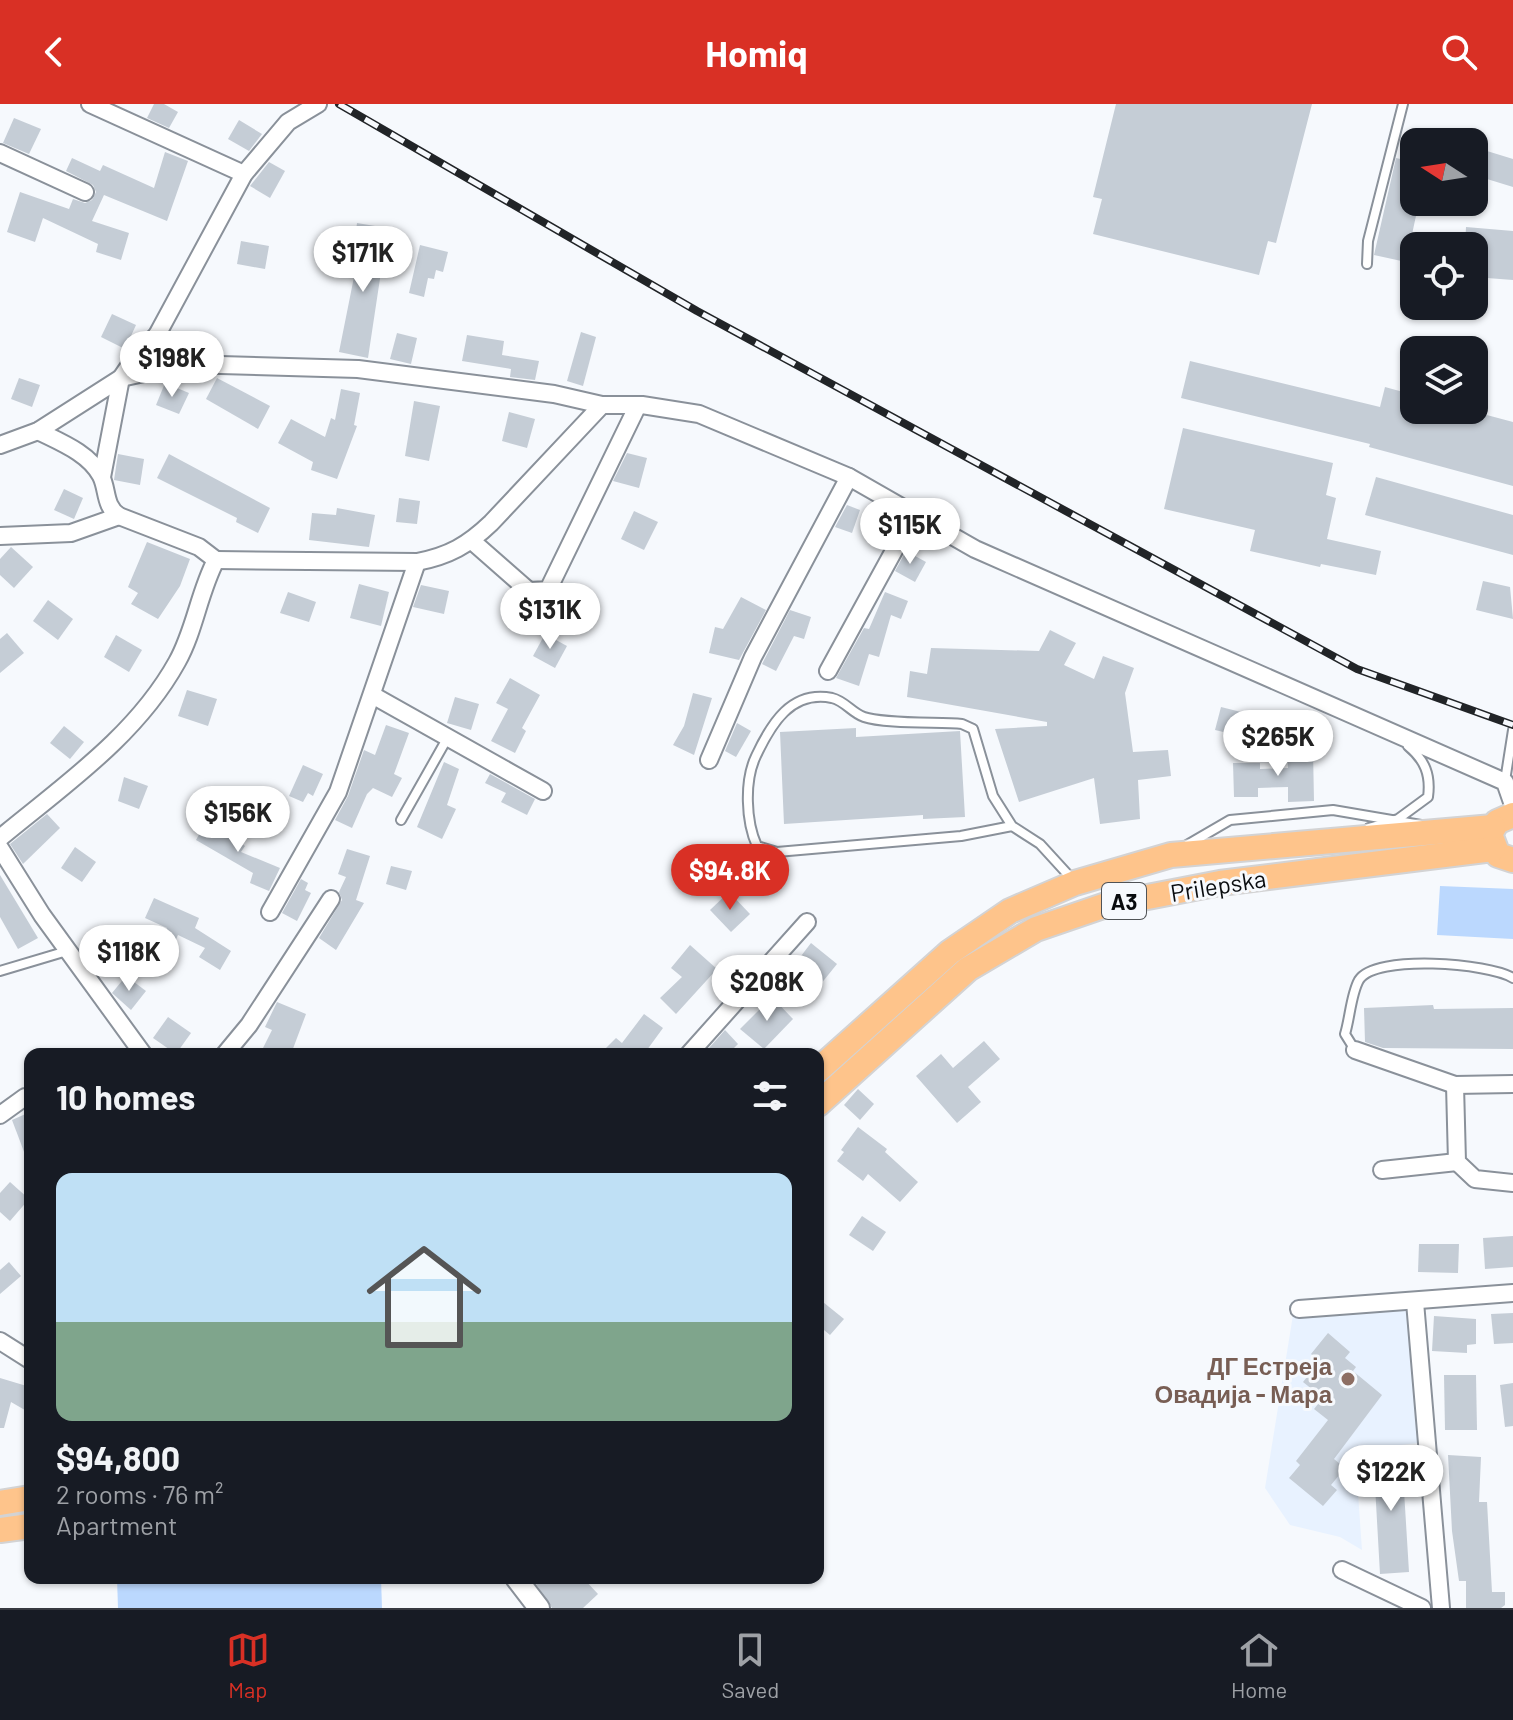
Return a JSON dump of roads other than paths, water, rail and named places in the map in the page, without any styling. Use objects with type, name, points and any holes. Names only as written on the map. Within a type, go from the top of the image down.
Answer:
[{"type":"main road","name":"Prilepska","points":[[824,1065],[950,952],[1010,911],[1075,883],[1171,855],[1449,831],[1503,838]]},
{"type":"main road","name":"Prilepska","points":[[824,1099],[968,969],[1036,929],[1106,905],[1220,883],[1503,838]]},
{"type":"main road","points":[[0,1503],[24,1499]]},
{"type":"main road","points":[[0,1530],[24,1527]]},
{"type":"street","points":[[90,104],[184,150],[244,174]]},
{"type":"street","points":[[102,477],[121,378],[136,356],[157,335],[244,174],[288,122],[318,104]]},
{"type":"street","points":[[0,153],[85,192]]},
{"type":"street","points":[[157,335],[185,364]]},
{"type":"street","points":[[0,445],[38,431],[121,378],[185,364],[358,369],[554,394],[602,405],[638,405],[699,414],[849,477],[975,549],[1505,782],[1513,805]]},
{"type":"street","points":[[38,431],[88,460],[102,477],[111,511],[199,547],[216,560],[417,562],[445,556],[472,541],[602,405]]},
{"type":"street","points":[[472,541],[529,591],[548,590],[638,405]]},
{"type":"street","points":[[709,760],[753,657],[849,477]]},
{"type":"street","points":[[828,671],[914,514]]},
{"type":"street","points":[[0,536],[71,533],[119,516]]},
{"type":"street","points":[[0,838],[112,743],[160,690],[179,659],[205,581],[216,560]]},
{"type":"street","points":[[270,912],[338,792],[374,696],[417,562]]},
{"type":"street","points":[[374,696],[543,791]]},
{"type":"street","points":[[0,848],[68,951],[139,1048]]},
{"type":"street","points":[[230,1048],[249,1025],[331,899]]},
{"type":"street","points":[[695,1048],[734,1008],[807,922]]},
{"type":"street","points":[[1355,1050],[1455,1085],[1513,1084]]},
{"type":"street","points":[[1455,1085],[1457,1162],[1475,1179],[1513,1183]]},
{"type":"street","points":[[0,1115],[24,1098]]},
{"type":"street","points":[[1382,1170],[1457,1162]]},
{"type":"street","points":[[1299,1309],[1513,1293]]},
{"type":"street","points":[[1415,1302],[1441,1608]]},
{"type":"street","points":[[0,1341],[24,1356]]},
{"type":"street","points":[[1342,1570],[1422,1608]]},
{"type":"street","points":[[521,1584],[539,1608]]},
{"type":"lane","points":[[1367,264],[1368,241],[1403,104]]},
{"type":"lane","points":[[1012,826],[961,836],[777,852],[757,846],[750,832],[752,764],[779,717],[790,705],[805,699],[833,698],[863,717],[962,724],[973,729],[993,796],[1012,826],[1040,844],[1075,883]]},
{"type":"lane","points":[[1317,843],[1398,819],[1428,797],[1430,781],[1422,758],[1410,747],[1359,718]]},
{"type":"lane","points":[[1505,782],[1513,730]]},
{"type":"lane","points":[[401,820],[448,737]]},
{"type":"lane","points":[[1171,855],[1230,820],[1333,810],[1398,819],[1449,831]]},
{"type":"lane","points":[[0,971],[68,951]]},
{"type":"lane","points":[[1355,1050],[1345,1034],[1360,979],[1374,967],[1465,964],[1513,978]]},
{"type":"railway","points":[[339,104],[697,311],[1357,669],[1513,725]]},
{"type":"place","name":"ДГ Естреја Овадија - Мара","points":[[1348,1379]]}]
